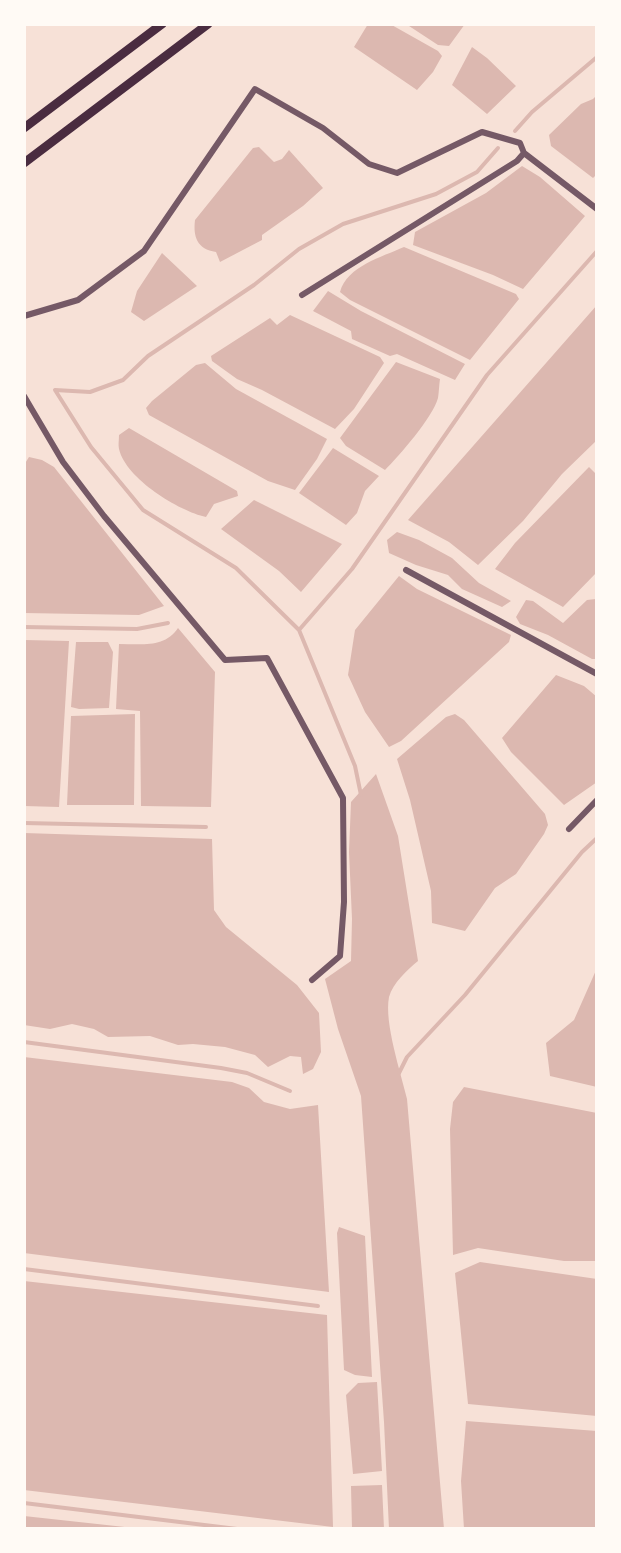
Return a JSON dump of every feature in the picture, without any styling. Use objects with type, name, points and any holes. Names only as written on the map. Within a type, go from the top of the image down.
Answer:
[{"type":"main road","points":[[24,128],[162,24]]},
{"type":"main road","points":[[24,163],[208,24]]},
{"type":"street","points":[[24,316],[78,300],[144,251],[255,89],[323,128],[369,164],[397,172],[482,132],[520,143],[524,153],[597,209]]},
{"type":"street","points":[[302,296],[518,161],[524,153]]},
{"type":"street","points":[[24,396],[63,462],[104,516],[225,660],[267,658],[343,798],[344,902],[340,956],[312,980]]},
{"type":"street","points":[[406,570],[597,674]]},
{"type":"street","points":[[569,830],[597,800]]},
{"type":"shaded area","points":[[368,24],[390,24],[438,51],[442,56],[433,72],[417,90],[354,47]]},
{"type":"shaded area","points":[[406,24],[465,24],[449,46],[438,45]]},
{"type":"shaded area","points":[[472,47],[516,86],[487,114],[452,85]]},
{"type":"shaded area","points":[[597,95],[597,174],[593,178],[551,146],[549,135],[581,104]]},
{"type":"shaded area","points":[[259,147],[274,162],[282,159],[289,150],[323,188],[303,206],[262,235],[262,240],[220,262],[216,252],[200,245],[195,232],[195,220],[253,148]]},
{"type":"shaded area","points":[[522,166],[540,177],[585,216],[523,289],[493,275],[413,245],[415,232],[486,193]]},
{"type":"shaded area","points":[[404,247],[516,294],[519,299],[470,360],[350,300],[340,292],[350,275],[358,269]]},
{"type":"shaded area","points":[[162,253],[197,286],[144,321],[131,312],[137,291]]},
{"type":"shaded area","points":[[328,291],[361,311],[465,364],[455,380],[397,354],[390,356],[352,339],[351,331],[313,311]]},
{"type":"shaded area","points":[[597,305],[597,440],[562,474],[523,521],[478,565],[449,542],[408,520]]},
{"type":"shaded area","points":[[290,315],[380,357],[384,363],[354,409],[335,429],[237,379],[212,361],[211,356],[270,318],[277,325]]},
{"type":"shaded area","points":[[396,362],[440,379],[439,393],[435,406],[423,425],[385,470],[346,446],[340,438]]},
{"type":"shaded area","points":[[205,363],[236,389],[327,439],[317,459],[295,490],[268,481],[149,415],[146,408],[152,401],[196,365]]},
{"type":"shaded area","points":[[129,428],[237,491],[238,496],[214,504],[206,517],[168,501],[142,482],[124,460],[119,447],[119,435]]},
{"type":"shaded area","points":[[333,448],[379,476],[365,491],[357,513],[346,525],[299,493]]},
{"type":"shaded area","points":[[29,457],[42,460],[54,467],[164,606],[139,615],[24,613],[24,465]]},
{"type":"shaded area","points":[[589,467],[597,475],[597,572],[563,607],[495,569],[515,543]]},
{"type":"shaded area","points":[[254,500],[342,544],[301,592],[279,571],[221,529]]},
{"type":"shaded area","points":[[397,532],[419,540],[452,558],[479,583],[511,601],[502,607],[462,589],[448,575],[416,565],[389,553],[387,540]]},
{"type":"shaded area","points":[[399,576],[417,589],[511,635],[509,642],[401,741],[389,747],[365,712],[348,675],[355,630]]},
{"type":"shaded area","points":[[596,599],[597,659],[592,659],[548,635],[520,624],[516,617],[526,600],[533,601],[563,623],[587,600]]},
{"type":"shaded area","points":[[178,628],[215,672],[211,807],[141,806],[140,711],[116,709],[119,644],[160,642],[167,639]]},
{"type":"shaded area","points":[[24,640],[69,641],[59,807],[24,806]]},
{"type":"shaded area","points":[[76,642],[108,642],[113,652],[109,708],[71,707]]},
{"type":"shaded area","points":[[556,675],[584,686],[597,697],[597,782],[564,805],[511,752],[502,738]]},
{"type":"shaded area","points":[[135,714],[134,805],[67,805],[71,716]]},
{"type":"shaded area","points":[[455,714],[464,720],[545,814],[548,825],[516,874],[495,888],[465,931],[432,923],[431,891],[410,800],[397,759],[446,717]]},
{"type":"shaded area","points":[[376,774],[398,836],[418,961],[397,982],[389,997],[388,1008],[391,1034],[407,1099],[444,1529],[389,1529],[384,1422],[361,1096],[338,1029],[325,979],[351,961],[349,852],[351,802]]},
{"type":"shaded area","points":[[24,833],[212,839],[214,910],[226,927],[297,985],[319,1013],[321,1052],[313,1069],[303,1074],[301,1057],[290,1056],[268,1067],[255,1055],[225,1047],[178,1045],[150,1036],[108,1037],[94,1029],[72,1024],[50,1029],[24,1025]]},
{"type":"shaded area","points":[[597,968],[597,1087],[550,1076],[546,1043],[574,1020]]},
{"type":"shaded area","points":[[24,1057],[232,1082],[249,1088],[264,1102],[290,1109],[318,1105],[329,1292],[24,1253]]},
{"type":"shaded area","points":[[464,1087],[597,1113],[597,1261],[564,1261],[478,1248],[453,1255],[450,1129],[453,1102]]},
{"type":"shaded area","points":[[339,1227],[365,1236],[372,1377],[355,1375],[344,1370],[337,1233]]},
{"type":"shaded area","points":[[480,1262],[597,1279],[597,1416],[468,1404],[455,1273]]},
{"type":"shaded area","points":[[24,1281],[327,1315],[333,1527],[24,1490]]},
{"type":"shaded area","points":[[377,1382],[382,1471],[353,1474],[346,1395],[358,1383]]},
{"type":"shaded area","points":[[466,1421],[597,1431],[597,1529],[464,1529],[461,1481]]},
{"type":"shaded area","points":[[382,1485],[384,1529],[352,1529],[351,1486]]},
{"type":"shaded area","points":[[24,1516],[143,1529],[24,1529]]},
{"type":"waterway","points":[[515,131],[532,112],[597,57]]},
{"type":"waterway","points":[[299,630],[236,568],[143,510],[91,447],[55,390],[90,392],[123,380],[148,356],[254,285],[299,249],[343,224],[436,194],[477,172],[498,148]]},
{"type":"waterway","points":[[361,795],[355,766],[299,630],[352,569],[487,375],[597,251]]},
{"type":"waterway","points":[[24,627],[137,629],[168,623]]},
{"type":"waterway","points":[[24,823],[206,827]]},
{"type":"waterway","points":[[399,1073],[407,1057],[465,995],[582,852],[597,838]]},
{"type":"waterway","points":[[24,1042],[221,1068],[247,1073],[290,1091]]},
{"type":"waterway","points":[[24,1269],[318,1306]]},
{"type":"waterway","points":[[24,1503],[237,1529]]}]
